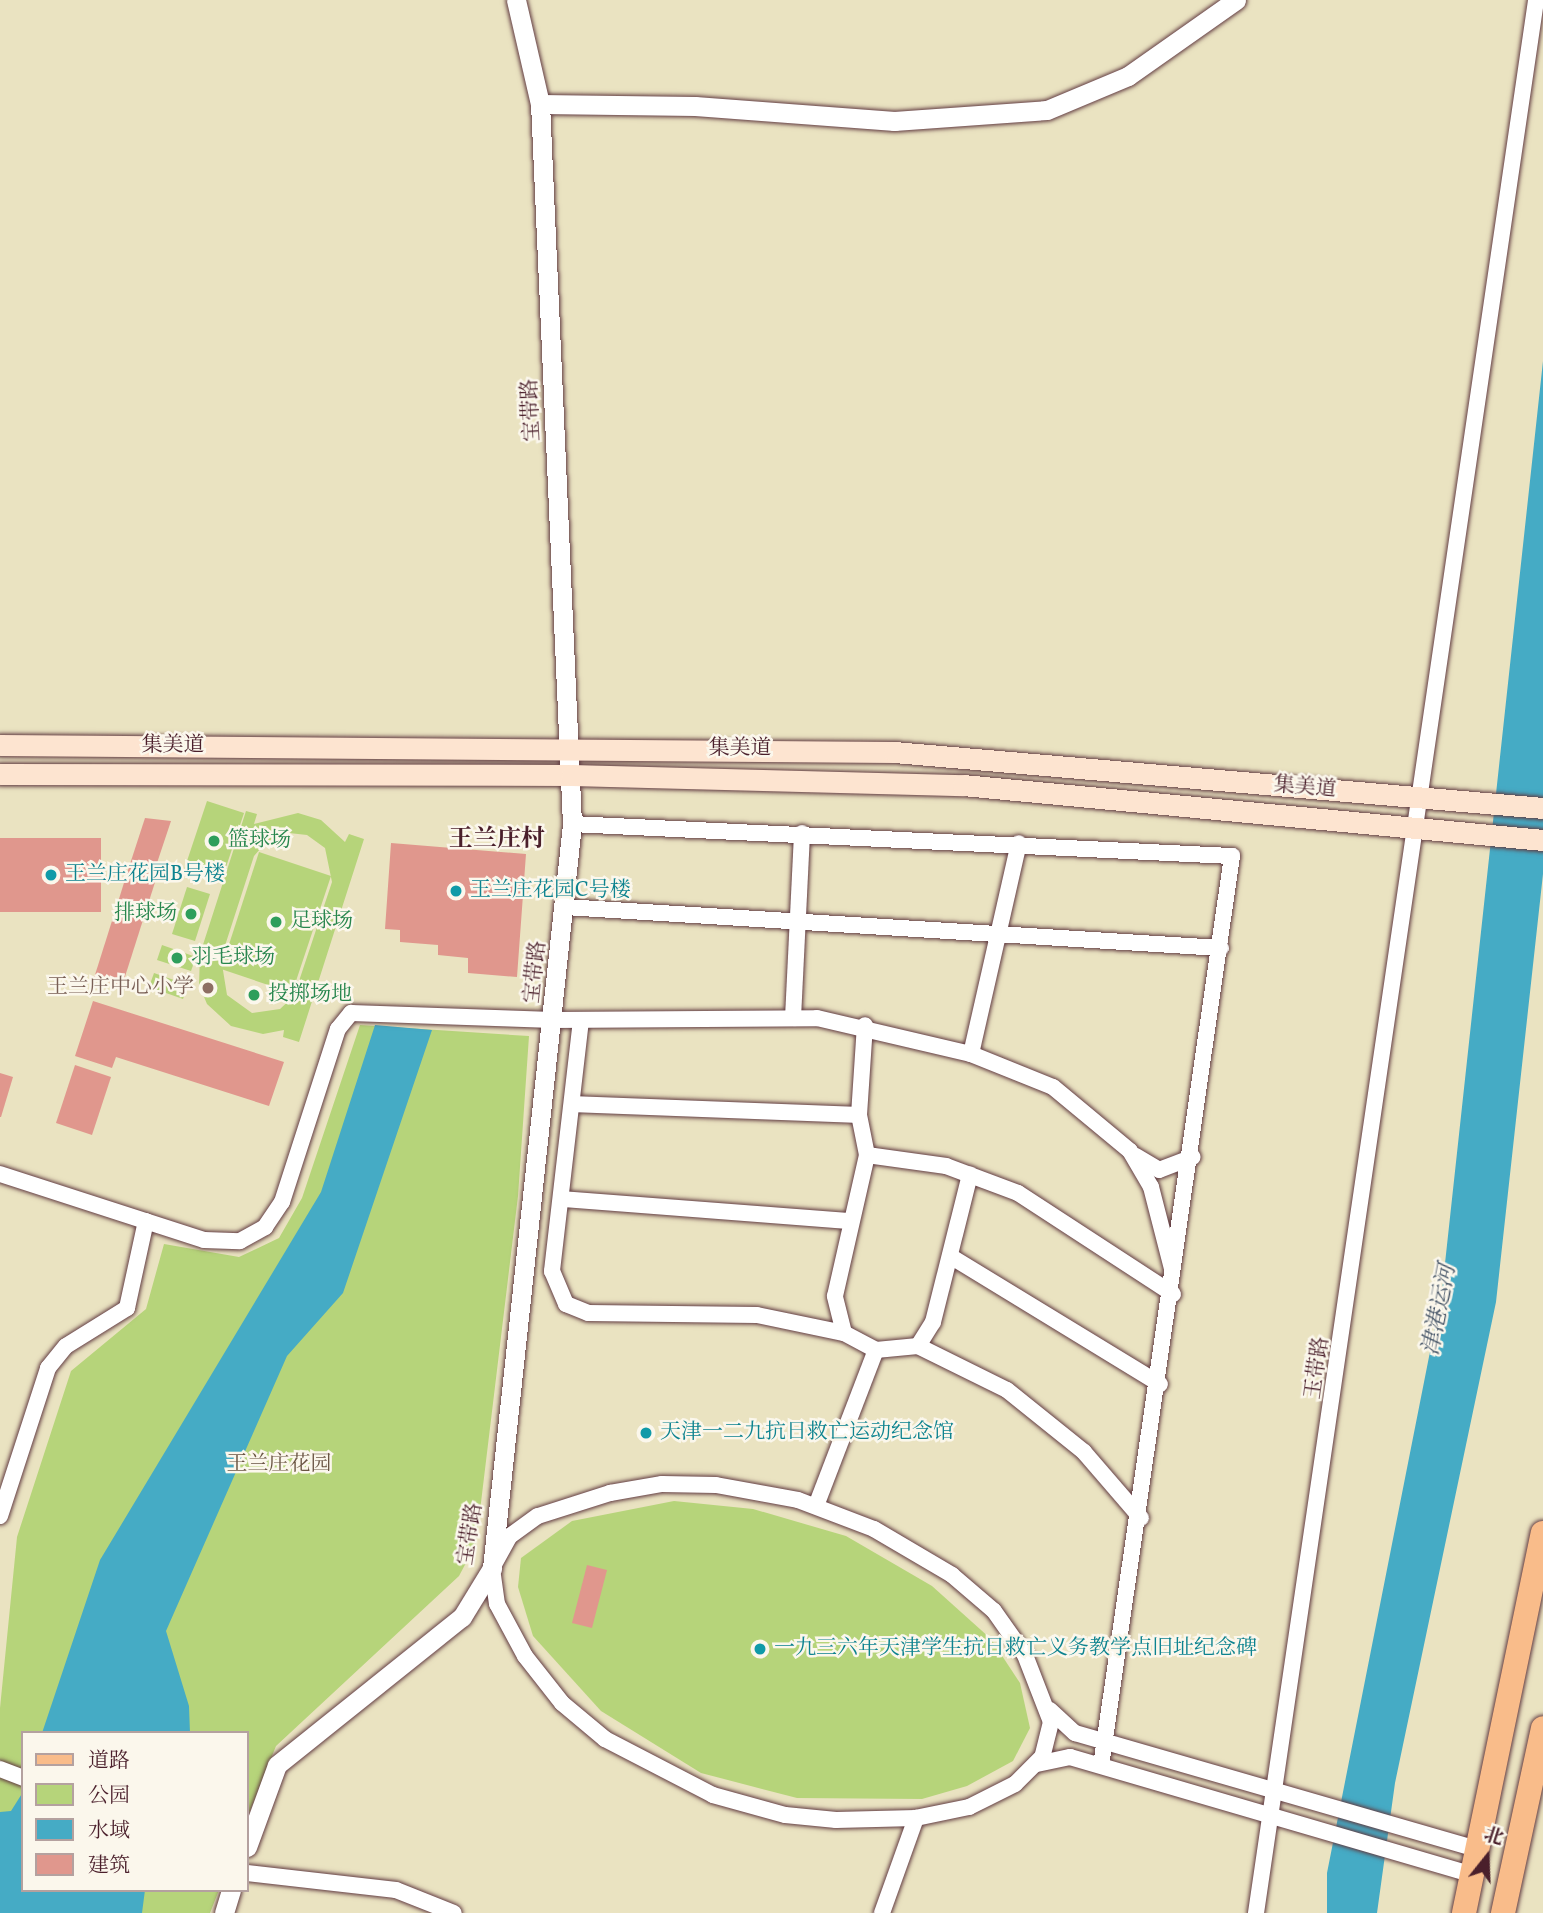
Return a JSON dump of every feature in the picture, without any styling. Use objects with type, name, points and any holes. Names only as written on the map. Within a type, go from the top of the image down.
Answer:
[{"type":"main road","name":"集美道","points":[[0,745],[570,747],[907,753],[1543,808]]},
{"type":"main road","name":"集美道","points":[[0,774],[572,775],[963,785],[1543,840]]},
{"type":"main road","points":[[1464,1913],[1543,1533]]},
{"type":"main road","points":[[1503,1913],[1543,1728]]},
{"type":"street","name":"宝带路","points":[[248,1844],[277,1765],[462,1617],[492,1568],[554,1020],[572,824],[572,775],[540,104],[516,0]]},
{"type":"street","points":[[540,104],[695,106],[894,121],[1047,110],[1128,76],[1237,0]]},
{"type":"street","name":"玉带路","points":[[1256,1913],[1277,1791],[1420,829],[1536,0]]},
{"type":"street","points":[[572,824],[802,833],[1232,856],[1174,1290],[1101,1766]]},
{"type":"street","points":[[793,1018],[802,833]]},
{"type":"street","points":[[971,1054],[1003,934],[1019,844]]},
{"type":"street","points":[[565,907],[1221,948]]},
{"type":"street","points":[[0,1174],[222,1243],[265,1227],[282,1202],[338,1029],[351,1013],[554,1020],[793,1018],[865,1025],[971,1054],[1053,1087],[1130,1151],[1159,1170],[1193,1157]]},
{"type":"street","points":[[581,1020],[553,1285],[575,1310],[757,1315],[844,1334],[876,1350],[918,1346],[1007,1390],[1084,1452],[1141,1518]]},
{"type":"street","points":[[844,1334],[835,1296],[867,1155],[859,1115],[865,1025]]},
{"type":"street","points":[[572,1104],[859,1115]]},
{"type":"street","points":[[1130,1151],[1151,1187],[1174,1290]]},
{"type":"street","points":[[867,1155],[970,1175],[1018,1193],[1174,1290]]},
{"type":"street","points":[[918,1346],[933,1322],[970,1175]]},
{"type":"street","points":[[562,1199],[850,1221]]},
{"type":"street","points":[[0,1516],[48,1368],[66,1346],[127,1308],[146,1221]]},
{"type":"street","points":[[950,1256],[1160,1384]]},
{"type":"street","points":[[816,1506],[876,1350]]},
{"type":"street","points":[[1473,1875],[1062,1756],[1035,1766],[986,1800],[916,1818],[785,1815],[713,1795],[633,1757],[581,1720],[542,1681],[504,1621],[492,1568],[510,1536],[538,1516],[637,1487],[716,1485],[816,1506],[914,1550],[969,1588],[1017,1641],[1047,1705],[1065,1727],[1478,1849]]},
{"type":"street","points":[[1035,1766],[1051,1740],[1047,1705]]},
{"type":"street","points":[[0,1769],[21,1778]]},
{"type":"street","points":[[882,1913],[916,1818]]},
{"type":"street","points":[[248,1873],[396,1890],[454,1913]]},
{"type":"street","points":[[224,1913],[230,1892]]},
{"type":"green space","name":"篮球场","points":[[207,801],[244,813],[221,882],[184,870]]},
{"type":"green space","points":[[246,811],[257,814],[254,824],[298,813],[321,820],[345,842],[349,834],[364,839],[299,1042],[283,1037],[284,1030],[263,1034],[231,1026],[207,1004],[199,985],[200,954]],"holes":[[[289,833],[307,835],[325,848],[332,882],[294,996],[280,1009],[252,1013],[227,995],[221,958],[254,856],[267,841]]]},
{"type":"green space","name":"足球场","points":[[259,852],[331,876],[292,993],[221,969]]},
{"type":"green space","name":"排球场","points":[[187,887],[210,894],[195,941],[172,934]]},
{"type":"green space","name":"羽毛球场","points":[[162,945],[196,957],[191,971],[157,960]]},
{"type":"green space","name":"羽毛球场","points":[[154,973],[188,985],[183,999],[149,987]]},
{"type":"green space","name":"王兰庄花园","points":[[360,1025],[529,1036],[518,1196],[476,1544],[459,1576],[276,1746],[248,1816],[248,1731],[21,1731],[21,1892],[218,1892],[210,1913],[0,1913],[0,1708],[17,1537],[71,1371],[146,1309],[164,1244],[239,1257],[279,1238],[302,1198]]},
{"type":"green space","points":[[674,1501],[753,1509],[846,1536],[932,1586],[991,1639],[1020,1683],[1030,1728],[1013,1761],[967,1786],[922,1799],[797,1798],[701,1773],[601,1711],[533,1636],[518,1587],[521,1558],[572,1521]]},
{"type":"water","name":"津港运河","points":[[1543,361],[1543,874],[1496,1302],[1395,1783],[1377,1913],[1327,1913],[1327,1873],[1442,1291]]},
{"type":"water","points":[[375,1025],[432,1030],[343,1293],[287,1356],[166,1631],[189,1706],[190,1731],[43,1731],[100,1560],[321,1192]]},
{"type":"water","points":[[21,1795],[21,1892],[145,1892],[142,1913],[0,1913],[0,1812],[11,1811]]},
{"type":"building","points":[[145,818],[171,821],[154,872],[130,864]]},
{"type":"building","name":"王兰庄花园B号楼","points":[[0,838],[101,838],[101,912],[0,912]]},
{"type":"building","name":"王兰庄花园C号楼","points":[[391,843],[526,854],[517,977],[468,973],[468,958],[438,955],[438,945],[400,942],[400,930],[385,929]]},
{"type":"building","points":[[129,867],[157,876],[122,986],[94,978]]},
{"type":"building","points":[[93,1001],[284,1062],[269,1106],[116,1057],[112,1068],[75,1056]]},
{"type":"building","points":[[75,1065],[111,1077],[92,1135],[56,1123]]},
{"type":"building","points":[[0,1073],[13,1077],[1,1117],[0,1117]]},
{"type":"building","points":[[587,1565],[607,1570],[592,1628],[572,1623]]},
{"type":"place","name":"篮球场","points":[[214,841]]},
{"type":"place","name":"王兰庄花园B号楼","points":[[51,875]]},
{"type":"place","name":"王兰庄花园C号楼","points":[[456,891]]},
{"type":"place","name":"排球场","points":[[191,914]]},
{"type":"place","name":"足球场","points":[[276,922]]},
{"type":"place","name":"羽毛球场","points":[[177,958]]},
{"type":"place","name":"王兰庄中心小学","points":[[208,988]]},
{"type":"place","name":"投掷场地","points":[[254,995]]},
{"type":"place","name":"天津一二九抗日救亡运动纪念馆","points":[[646,1433]]},
{"type":"place","name":"一九三六年天津学生抗日救亡义务教学点旧址纪念碑","points":[[760,1649]]},
{"type":"district","name":"王兰庄村","points":[[497,841]]}]
